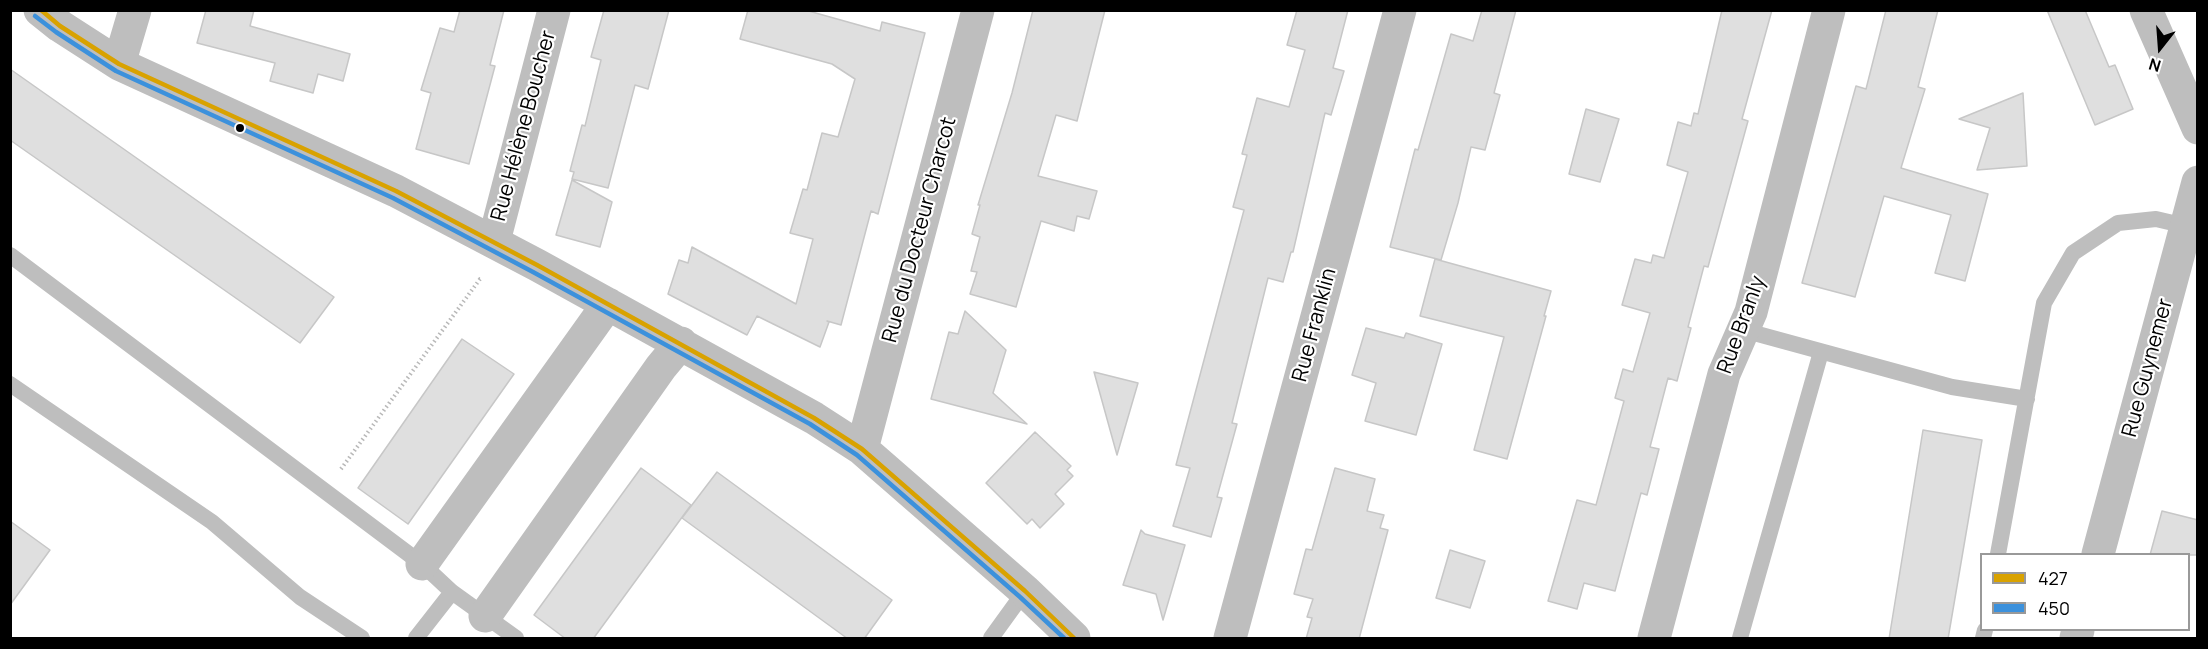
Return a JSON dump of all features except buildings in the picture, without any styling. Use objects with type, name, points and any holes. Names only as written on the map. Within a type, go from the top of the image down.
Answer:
[{"type":"street","points":[[40,10],[60,26],[119,64],[396,191],[494,241],[814,418],[862,449],[1025,591],[1074,639]]},
{"type":"street","points":[[119,64],[135,10]]},
{"type":"street","name":"Rue Hélène Boucher","points":[[494,241],[554,10]]},
{"type":"street","name":"Rue du Docteur Charcot","points":[[862,449],[978,10]]},
{"type":"street","name":"Rue Franklin","points":[[1230,639],[1400,10]]},
{"type":"street","name":"Rue Branly","points":[[1654,639],[1724,374],[1751,312],[1829,10]]},
{"type":"street","points":[[2146,10],[2198,128]]},
{"type":"street","name":"Rue Guynemer","points":[[2099,553],[2198,182]]},
{"type":"street","points":[[422,564],[608,304]]},
{"type":"street","points":[[485,616],[654,376],[681,343]]},
{"type":"lane","points":[[1998,553],[2044,303],[2073,253],[2118,223],[2156,219],[2186,226]]},
{"type":"lane","points":[[10,255],[422,564],[452,592],[516,639]]},
{"type":"lane","points":[[1743,330],[1952,387],[2027,399]]},
{"type":"lane","points":[[1740,639],[1821,352]]},
{"type":"lane","points":[[10,384],[212,522],[300,597],[363,639]]},
{"type":"lane","points":[[991,639],[1025,591]]},
{"type":"lane","points":[[416,639],[452,592]]},
{"type":"path","points":[[324,491],[480,279],[488,280]]},
{"type":"transit line","name":"427","points":[[41,10],[60,26],[119,64],[396,191],[537,265],[814,418],[862,449],[1025,591],[1074,638]]},
{"type":"transit line","name":"450","points":[[35,16],[116,71],[393,198],[810,424],[857,455],[1064,638]]}]
